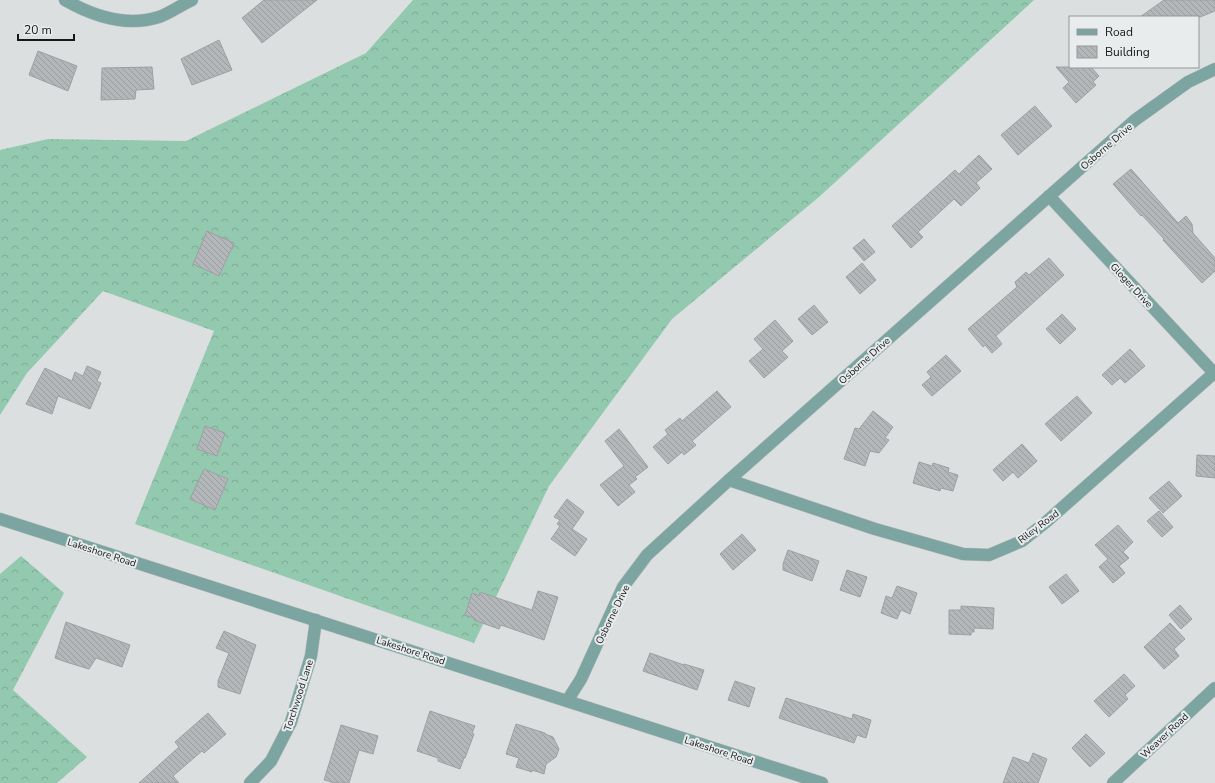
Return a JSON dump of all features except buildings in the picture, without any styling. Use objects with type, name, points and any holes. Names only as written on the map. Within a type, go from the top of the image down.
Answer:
[{"type":"street","points":[[65,0],[81,9],[102,17],[138,21],[159,17],[192,0]]},
{"type":"street","name":"Osborne Drive","points":[[567,701],[580,679],[623,587],[647,556],[729,480],[1135,120],[1188,82],[1215,69]]},
{"type":"street","name":"Gloger Drive","points":[[1049,196],[1215,374]]},
{"type":"street","name":"Riley Road","points":[[729,480],[875,529],[963,554],[989,555],[1022,541],[1046,522],[1215,374]]},
{"type":"street","name":"Lakeshore Road","points":[[0,519],[817,782]]},
{"type":"street","name":"Torchwood Lane","points":[[250,783],[271,761],[291,722],[311,656],[316,620]]},
{"type":"street","name":"Weaver Road","points":[[1113,783],[1215,688]]},
{"type":"green space","points":[[413,0],[1034,0],[819,197],[672,319],[549,486],[474,643],[135,524],[214,331],[103,291],[27,373],[0,415],[0,150],[48,139],[186,141],[366,53]]},
{"type":"green space","points":[[21,556],[64,593],[13,690],[87,757],[57,783],[0,783],[0,574]]}]
